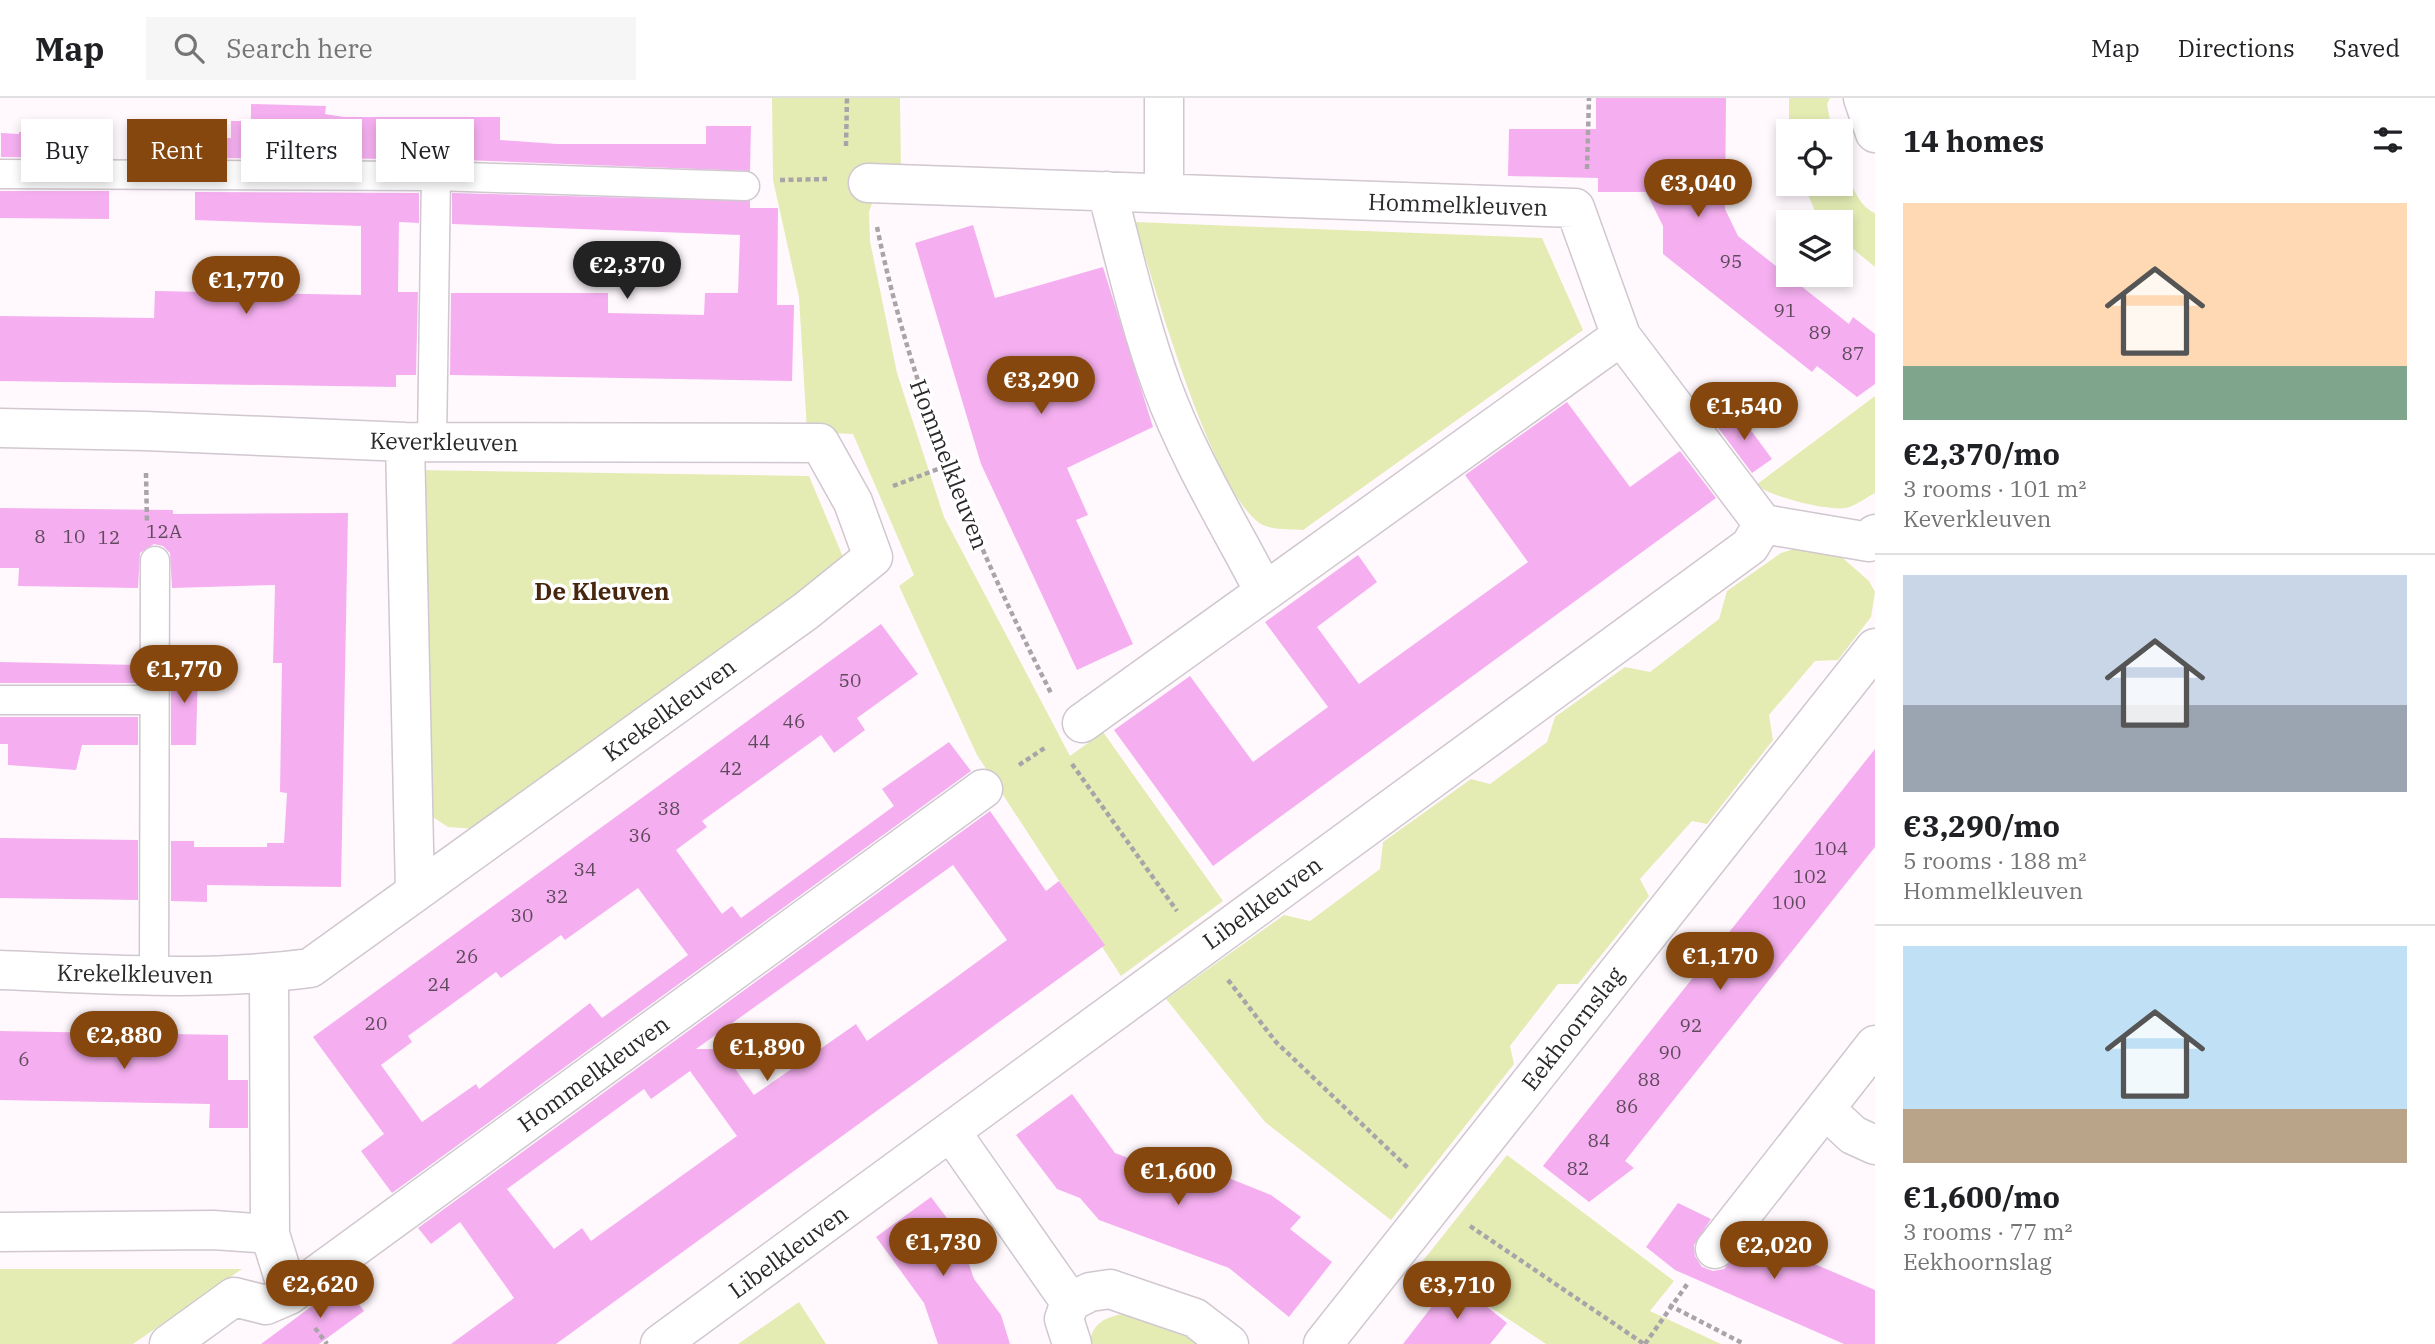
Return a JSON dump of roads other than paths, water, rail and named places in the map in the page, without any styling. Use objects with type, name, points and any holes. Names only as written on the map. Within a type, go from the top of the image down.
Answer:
[{"type":"street","points":[[1164,98],[1164,193]]},
{"type":"street","points":[[1863,98],[1875,133]]},
{"type":"street","name":"Hommelkleuven","points":[[857,181],[1575,208],[1621,336],[1763,524]]},
{"type":"street","points":[[1107,191],[1136,304],[1162,387],[1199,468],[1264,591]]},
{"type":"street","points":[[1069,732],[1621,336]]},
{"type":"street","name":"Keverkleuven","points":[[0,428],[418,442],[820,443],[853,502]]},
{"type":"street","points":[[415,892],[418,442]]},
{"type":"street","name":"Krekelkleuven","points":[[0,970],[154,976],[269,974],[310,968],[806,611],[873,557],[853,502]]},
{"type":"street","points":[[1763,524],[1873,542]]},
{"type":"street","name":"Libelkleuven","points":[[660,1344],[1750,546],[1763,524]]},
{"type":"street","name":"Eekhoornslag","points":[[1323,1344],[1875,648]]},
{"type":"street","name":"Hommelkleuven","points":[[169,1344],[234,1297],[266,1305],[289,1295],[983,789]]},
{"type":"street","points":[[269,974],[270,1234],[289,1295]]},
{"type":"street","points":[[1715,1250],[1875,1045]]},
{"type":"street","points":[[1825,1109],[1853,1135],[1875,1145]]},
{"type":"street","points":[[951,1132],[1070,1301]]},
{"type":"street","points":[[0,1232],[213,1230],[270,1234]]},
{"type":"street","points":[[1072,1344],[1064,1319],[1070,1301],[1090,1292],[1110,1289],[1195,1318],[1229,1344]]},
{"type":"lane","points":[[0,174],[376,176]]},
{"type":"lane","points":[[474,177],[745,186]]},
{"type":"lane","points":[[418,442],[436,182]]},
{"type":"lane","points":[[154,976],[155,561]]},
{"type":"lane","points":[[0,700],[153,700]]},
{"type":"district","name":"De Kleuven","points":[[602,591]]}]
